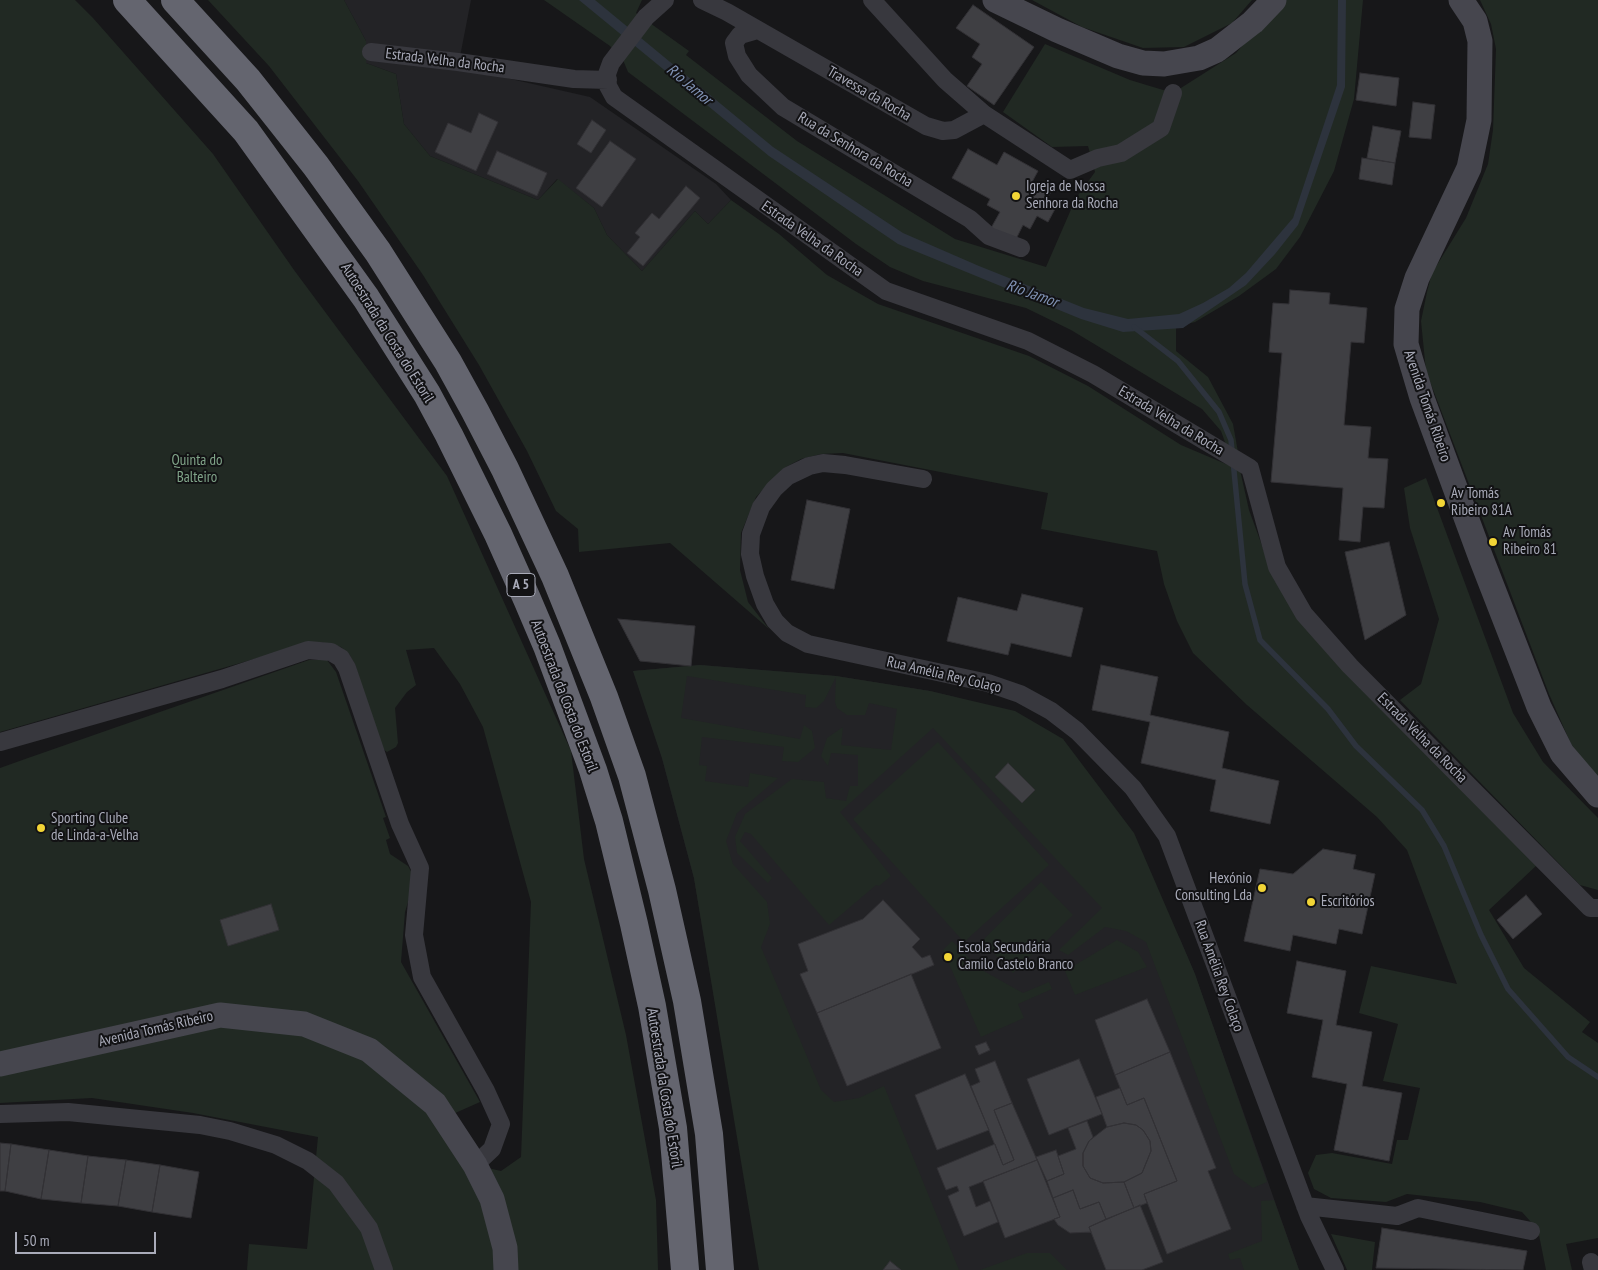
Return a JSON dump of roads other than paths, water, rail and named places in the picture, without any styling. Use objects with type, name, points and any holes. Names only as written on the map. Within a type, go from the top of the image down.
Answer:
[{"type":"highway","name":"Autoestrada da Costa do Estoril","points":[[127,0],[246,131],[366,298],[427,394],[449,435],[523,591],[547,646],[593,770],[609,821],[634,924],[654,1015],[671,1120],[685,1270]]},
{"type":"highway","name":"A 5","points":[[175,0],[248,80],[316,166],[378,252],[448,362],[475,411],[505,469],[555,576],[604,696],[632,776],[648,832],[690,1018],[709,1134],[720,1270]]},
{"type":"street","points":[[608,80],[611,63],[618,52],[646,18],[665,0]]},
{"type":"street","points":[[702,0],[757,30]]},
{"type":"street","points":[[872,0],[945,80],[984,114],[1070,170],[1098,158],[1121,154],[1161,128],[1173,94]]},
{"type":"street","points":[[995,0],[1109,53],[1143,63],[1164,64],[1199,58],[1217,50],[1253,22],[1274,0]]},
{"type":"street","name":"Avenida Tomás Ribeiro","points":[[1460,0],[1475,21],[1480,41],[1479,120],[1469,168],[1417,278],[1407,309],[1406,344],[1426,407],[1511,639],[1532,690],[1562,753],[1596,792]]},
{"type":"street","name":"Travessa da Rocha","points":[[757,30],[926,126],[943,131],[954,130],[984,114]]},
{"type":"street","name":"Rua da Senhora da Rocha","points":[[757,30],[740,35],[734,44],[737,56],[749,75],[784,107],[970,219],[989,236],[1021,248]]},
{"type":"street","name":"Estrada Velha da Rocha","points":[[371,52],[458,62],[574,79],[608,80],[614,96],[886,291],[1028,342],[1094,374],[1250,468],[1277,567],[1304,614],[1350,666],[1590,908],[1598,908]]},
{"type":"street","name":"Rua Amélia Rey Colaço","points":[[923,479],[845,465],[823,464],[809,466],[788,476],[774,489],[761,507],[751,534],[750,554],[755,576],[765,604],[775,620],[787,633],[808,644],[988,683],[1020,694],[1051,711],[1077,730],[1133,788],[1167,836],[1305,1206],[1335,1270]]},
{"type":"street","points":[[0,742],[222,680],[308,650],[331,652],[341,658],[347,668],[400,824],[420,868],[414,935],[422,977],[486,1091],[501,1124],[492,1149],[475,1165]]},
{"type":"street","name":"Avenida Tomás Ribeiro","points":[[0,1064],[220,1015],[304,1024],[369,1050],[435,1104],[475,1165],[492,1199],[505,1248],[506,1270]]},
{"type":"street","points":[[0,1114],[68,1112],[200,1125],[253,1137],[276,1145],[308,1161],[336,1183],[365,1222],[377,1246],[384,1270]]},
{"type":"street","points":[[1305,1206],[1397,1216],[1418,1208],[1531,1231]]},
{"type":"water","name":"Rio Jamor","points":[[579,0],[595,0],[773,147],[903,233],[1084,308],[1128,319],[1179,314],[1229,288],[1246,273],[1293,218],[1337,85],[1338,0],[1346,0],[1345,87],[1298,225],[1275,254],[1246,285],[1183,328],[1123,332],[1081,319],[898,244],[769,156]]},
{"type":"waterway","points":[[1134,327],[1178,361],[1219,412],[1231,440],[1245,584],[1260,640],[1328,709],[1356,746],[1422,810],[1444,846],[1481,935],[1508,989],[1568,1057],[1598,1077]]},
{"type":"place","name":"Igreja de Nossa Senhora da Rocha","points":[[1016,196]]},
{"type":"place","name":"Av Tomás Ribeiro 81A","points":[[1441,503]]},
{"type":"place","name":"Av Tomás Ribeiro 81","points":[[1493,542]]},
{"type":"place","name":"Sporting Clube de Linda-a-Velha","points":[[41,828]]},
{"type":"place","name":"Hexónio Consulting Lda","points":[[1262,888]]},
{"type":"place","name":"Escritórios","points":[[1311,902]]},
{"type":"place","name":"Escola Secundária Camilo Castelo Branco","points":[[948,957]]},
{"type":"park label","name":"Quinta do Balteiro","points":[[197,470]]}]
